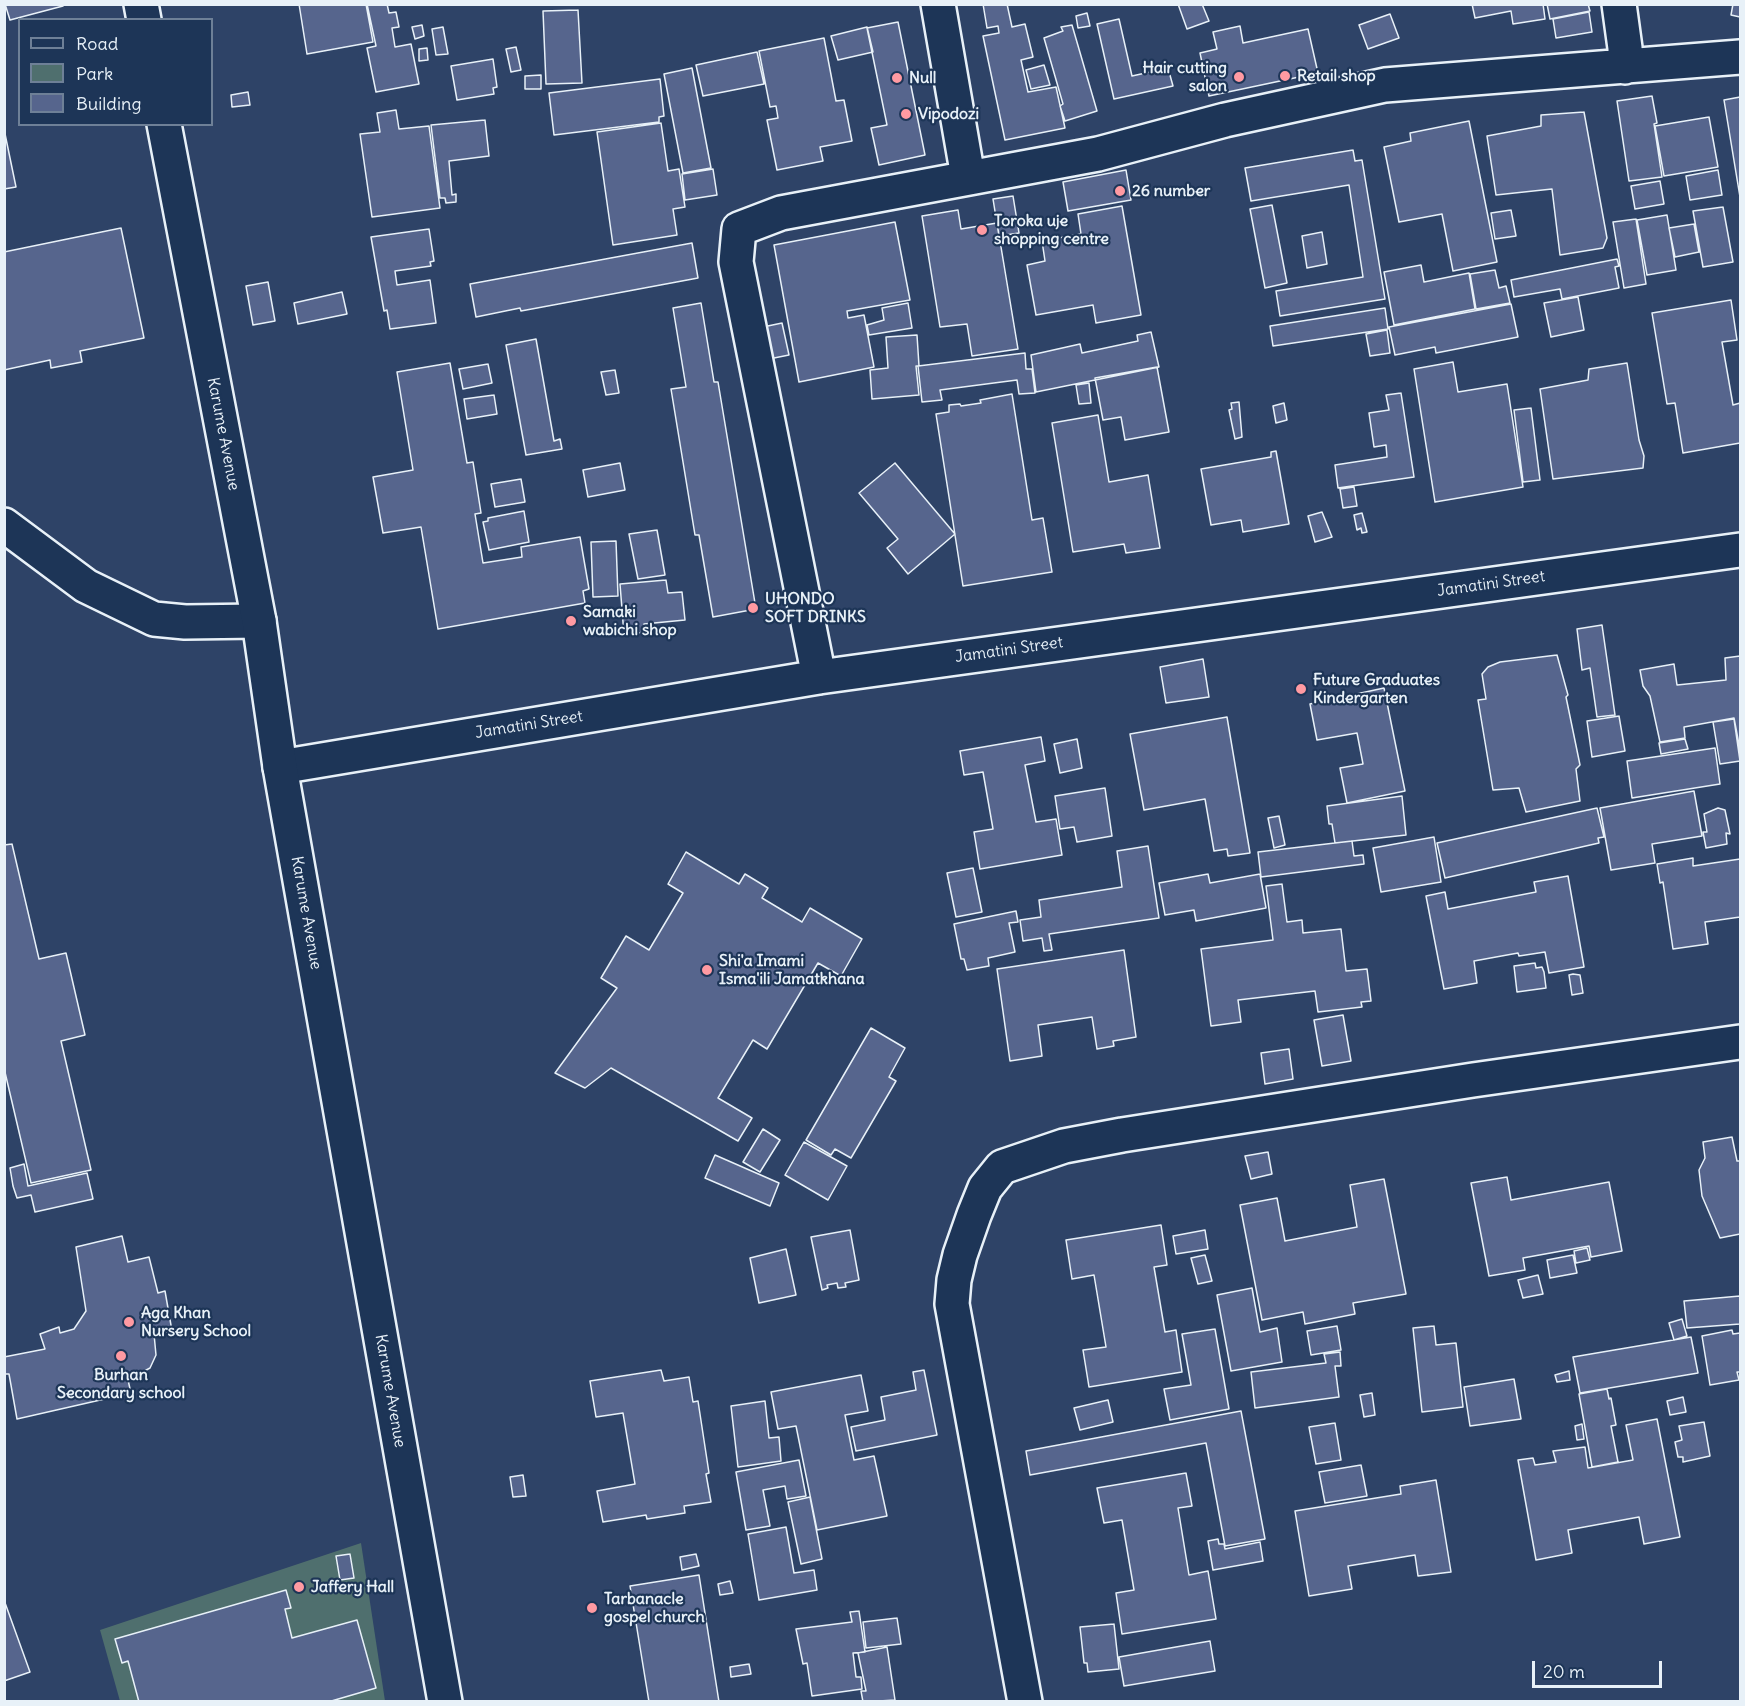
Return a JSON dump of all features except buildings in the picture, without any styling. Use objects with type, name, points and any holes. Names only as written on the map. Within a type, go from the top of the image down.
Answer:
[{"type":"street","points":[[938,4],[968,177]]},
{"type":"street","points":[[1619,4],[1625,48],[1625,67]]},
{"type":"street","points":[[819,677],[736,262],[739,229],[781,213],[1098,154],[1225,120],[1385,85],[1740,57]]},
{"type":"street","name":"Karume Avenue","points":[[164,126],[259,621],[280,766],[445,1701]]},
{"type":"street","points":[[4,525],[86,586],[154,619],[259,621]]},
{"type":"street","name":"Jamatini Street","points":[[280,766],[819,677],[1740,550]]},
{"type":"street","points":[[1025,1701],[952,1304],[954,1280],[960,1255],[974,1215],[985,1188],[1002,1167],[1064,1146],[1122,1135],[1473,1080],[1740,1042]]},
{"type":"green space","name":"Jaffery Hall","points":[[361,1543],[385,1701],[120,1701],[100,1630]]},
{"type":"place","name":"Retail shop","points":[[1285,76]]},
{"type":"place","name":"Hair cutting salon","points":[[1239,77]]},
{"type":"place","name":"Null","points":[[897,78]]},
{"type":"place","name":"Vipodozi","points":[[906,114]]},
{"type":"place","name":"26 number","points":[[1120,191]]},
{"type":"place","name":"Toroka uje shopping centre","points":[[982,230]]},
{"type":"place","name":"UHONDO SOFT DRINKS","points":[[753,608]]},
{"type":"place","name":"Samaki wabichi shop","points":[[571,621]]},
{"type":"place","name":"Future Graduates Kindergarten","points":[[1301,689]]},
{"type":"place","name":"Shi'a Imami Isma'ili Jamatkhana","points":[[707,970]]},
{"type":"place","name":"Aga Khan Nursery School","points":[[129,1322]]},
{"type":"place","name":"Burhan Secondary school","points":[[121,1356]]},
{"type":"place","name":"Jaffery Hall","points":[[299,1587]]},
{"type":"place","name":"Tarbanacle gospel church","points":[[592,1608]]}]
